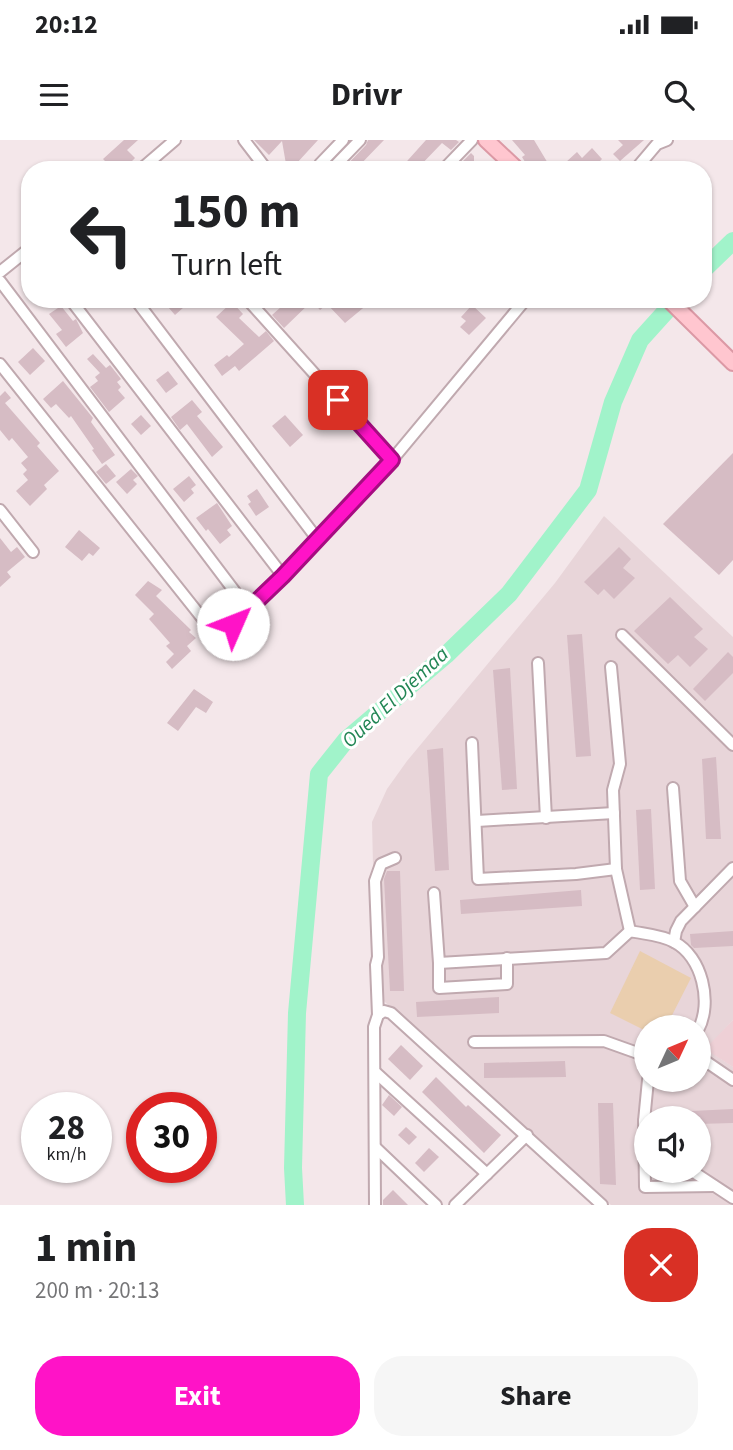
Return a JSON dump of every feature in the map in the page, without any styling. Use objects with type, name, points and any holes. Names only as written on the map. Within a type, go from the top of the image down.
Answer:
[{"type":"street","points":[[152,161],[175,140]]},
{"type":"street","points":[[244,140],[260,161]]},
{"type":"street","points":[[323,161],[343,140]]},
{"type":"street","points":[[340,161],[360,140]]},
{"type":"street","points":[[451,161],[472,140]]},
{"type":"street","points":[[486,140],[508,161]]},
{"type":"street","points":[[643,161],[657,144],[667,140]]},
{"type":"street","points":[[0,272],[21,255]]},
{"type":"street","points":[[0,281],[248,609]]},
{"type":"street","points":[[77,308],[283,576]]},
{"type":"street","points":[[142,308],[318,540]]},
{"type":"street","points":[[255,308],[392,460]]},
{"type":"street","points":[[0,364],[218,638],[283,576],[392,460],[519,308]]},
{"type":"street","points":[[678,308],[733,363]]},
{"type":"street","points":[[0,510],[33,552]]},
{"type":"street","points":[[622,635],[733,745]]},
{"type":"street","points":[[538,663],[546,818]]},
{"type":"street","points":[[611,667],[620,764],[613,790],[616,869],[631,931]]},
{"type":"street","points":[[472,743],[478,879],[616,869]]},
{"type":"street","points":[[673,788],[680,881],[695,907]]},
{"type":"street","points":[[477,821],[614,813]]},
{"type":"street","points":[[375,1205],[374,1027],[377,1015],[378,957],[374,881],[381,864],[396,858]]},
{"type":"street","points":[[674,942],[681,921],[733,868]]},
{"type":"street","points":[[434,894],[439,988],[507,984],[507,958]]},
{"type":"street","points":[[631,931],[674,942],[691,957],[701,977],[703,1015]]},
{"type":"street","points":[[439,963],[606,953],[631,931]]},
{"type":"street","points":[[377,1015],[384,1011],[391,1013],[602,1205]]},
{"type":"street","points":[[474,1042],[604,1041],[634,1052]]},
{"type":"street","points":[[711,1065],[733,1080]]},
{"type":"street","points":[[374,1072],[487,1174]]},
{"type":"street","points":[[455,1205],[527,1135]]},
{"type":"street","points":[[375,1147],[436,1205]]},
{"type":"street","points":[[645,1183],[645,1187],[714,1186]]},
{"type":"street","points":[[710,1183],[733,1198]]},
{"type":"shaded area","points":[[604,516],[733,637],[733,1020],[711,1044],[711,1015],[634,1015],[634,1092],[711,1092],[711,1052],[733,1067],[733,1205],[611,1205],[376,994],[372,822],[387,789],[407,761],[555,583]]},
{"type":"shaded area","points":[[640,951],[691,978],[672,1015],[634,1015],[634,1025],[610,1013]]},
{"type":"shaded area","points":[[733,1020],[733,1067],[711,1053],[711,1043]]},
{"type":"building","points":[[124,140],[138,140],[127,150],[135,158],[132,161],[103,159]]},
{"type":"building","points":[[254,140],[318,140],[299,161],[285,161],[282,141],[269,155]]},
{"type":"building","points":[[368,140],[384,140],[364,161],[351,161]]},
{"type":"building","points":[[426,140],[459,142],[451,150],[442,143],[425,161],[407,161]]},
{"type":"building","points":[[512,140],[534,140],[547,161],[524,161],[522,157],[525,155]]},
{"type":"building","points":[[618,140],[644,140],[620,161],[613,154],[623,145]]},
{"type":"building","points":[[592,148],[602,159],[567,161],[577,152],[582,158]]},
{"type":"building","points":[[471,153],[474,156],[474,161],[463,161]]},
{"type":"building","points":[[63,308],[73,321],[76,319],[83,333],[66,347],[56,334],[62,330],[49,314]]},
{"type":"building","points":[[169,308],[183,308],[175,315]]},
{"type":"building","points":[[226,308],[238,308],[243,314],[239,318],[259,337],[266,331],[274,341],[239,371],[235,366],[222,376],[214,365],[244,344],[216,317]]},
{"type":"building","points":[[280,308],[305,308],[284,328],[272,315]]},
{"type":"building","points":[[331,308],[363,308],[345,323]]},
{"type":"building","points":[[469,308],[475,308],[486,318],[469,335],[460,327],[466,321],[461,317]]},
{"type":"building","points":[[33,348],[45,361],[30,375],[18,362]]},
{"type":"building","points":[[93,354],[106,368],[110,365],[121,379],[117,382],[121,387],[118,390],[125,398],[109,412],[90,387],[98,381],[95,377],[100,373],[87,359]]},
{"type":"building","points":[[168,371],[178,384],[166,393],[156,380]]},
{"type":"building","points":[[63,381],[93,418],[91,422],[115,455],[102,464],[71,416],[69,418],[56,404],[51,408],[43,399]]},
{"type":"building","points":[[5,391],[11,398],[5,403],[40,443],[37,446],[59,471],[44,485],[47,489],[30,506],[16,491],[28,480],[23,474],[27,470],[21,463],[28,457],[12,438],[9,441],[0,430],[0,396]]},
{"type":"building","points":[[192,400],[202,412],[197,416],[223,447],[212,457],[187,424],[180,430],[171,417]]},
{"type":"building","points":[[141,415],[151,426],[141,435],[131,424]]},
{"type":"building","points":[[285,415],[303,435],[290,447],[272,426]]},
{"type":"building","points":[[733,453],[733,560],[719,575],[663,524]]},
{"type":"building","points":[[106,464],[116,476],[106,484],[96,472]]},
{"type":"building","points":[[131,469],[138,476],[133,480],[137,484],[127,494],[116,482]]},
{"type":"building","points":[[189,476],[196,485],[191,489],[194,493],[184,502],[173,489]]},
{"type":"building","points":[[257,489],[269,507],[256,516],[248,504],[251,502],[247,496]]},
{"type":"building","points":[[217,503],[232,526],[227,530],[231,535],[220,544],[196,518]]},
{"type":"building","points":[[79,530],[100,548],[93,556],[89,553],[82,561],[65,547]]},
{"type":"building","points":[[0,538],[11,552],[17,547],[25,557],[7,572],[11,577],[0,587]]},
{"type":"building","points":[[619,547],[631,559],[623,568],[635,578],[614,599],[604,589],[598,595],[584,582]]},
{"type":"building","points":[[148,581],[162,590],[156,596],[196,638],[187,646],[191,651],[172,669],[166,662],[174,654],[166,646],[170,643],[149,619],[154,614],[135,595]]},
{"type":"building","points":[[670,597],[703,629],[694,637],[708,649],[690,667],[678,655],[668,664],[634,631]]},
{"type":"building","points":[[582,634],[591,756],[576,757],[567,635]]},
{"type":"building","points":[[728,652],[733,657],[733,673],[705,701],[693,689]]},
{"type":"building","points":[[510,668],[517,789],[502,790],[493,670]]},
{"type":"building","points":[[194,689],[213,702],[206,713],[196,707],[178,731],[167,723]]},
{"type":"building","points":[[443,748],[449,870],[435,871],[427,750]]},
{"type":"building","points":[[716,757],[721,839],[706,839],[702,759]]},
{"type":"building","points":[[651,809],[655,889],[640,890],[636,810]]},
{"type":"building","points":[[387,871],[400,871],[404,991],[390,991],[384,879]]},
{"type":"building","points":[[581,890],[582,906],[461,914],[460,900]]},
{"type":"building","points":[[733,931],[733,946],[694,948],[691,945],[690,934]]},
{"type":"building","points":[[499,997],[499,1013],[417,1017],[416,1002]]},
{"type":"building","points":[[401,1045],[423,1066],[410,1080],[388,1059]]},
{"type":"building","points":[[565,1061],[566,1077],[484,1078],[484,1063]]},
{"type":"building","points":[[436,1077],[466,1107],[468,1105],[501,1135],[484,1153],[422,1092]]},
{"type":"building","points":[[389,1095],[402,1107],[394,1116],[382,1105]]},
{"type":"building","points":[[598,1103],[613,1103],[616,1185],[600,1184]]},
{"type":"building","points":[[733,1109],[733,1123],[711,1124],[711,1110]]},
{"type":"building","points":[[406,1127],[417,1137],[409,1145],[398,1135]]},
{"type":"building","points":[[429,1148],[439,1157],[424,1172],[415,1163]]},
{"type":"building","points":[[393,1190],[408,1205],[383,1205],[383,1200]]},
{"type":"waterway","name":"Oued El Djemaa","points":[[712,261],[733,241]]},
{"type":"waterway","name":"Oued El Djemaa","points":[[295,1205],[293,1168],[297,1013],[319,774],[346,740],[446,655],[509,594],[588,490],[613,402],[640,340],[669,308]]},
{"type":"route","points":[[233,624],[318,540],[392,460],[338,400]]}]
